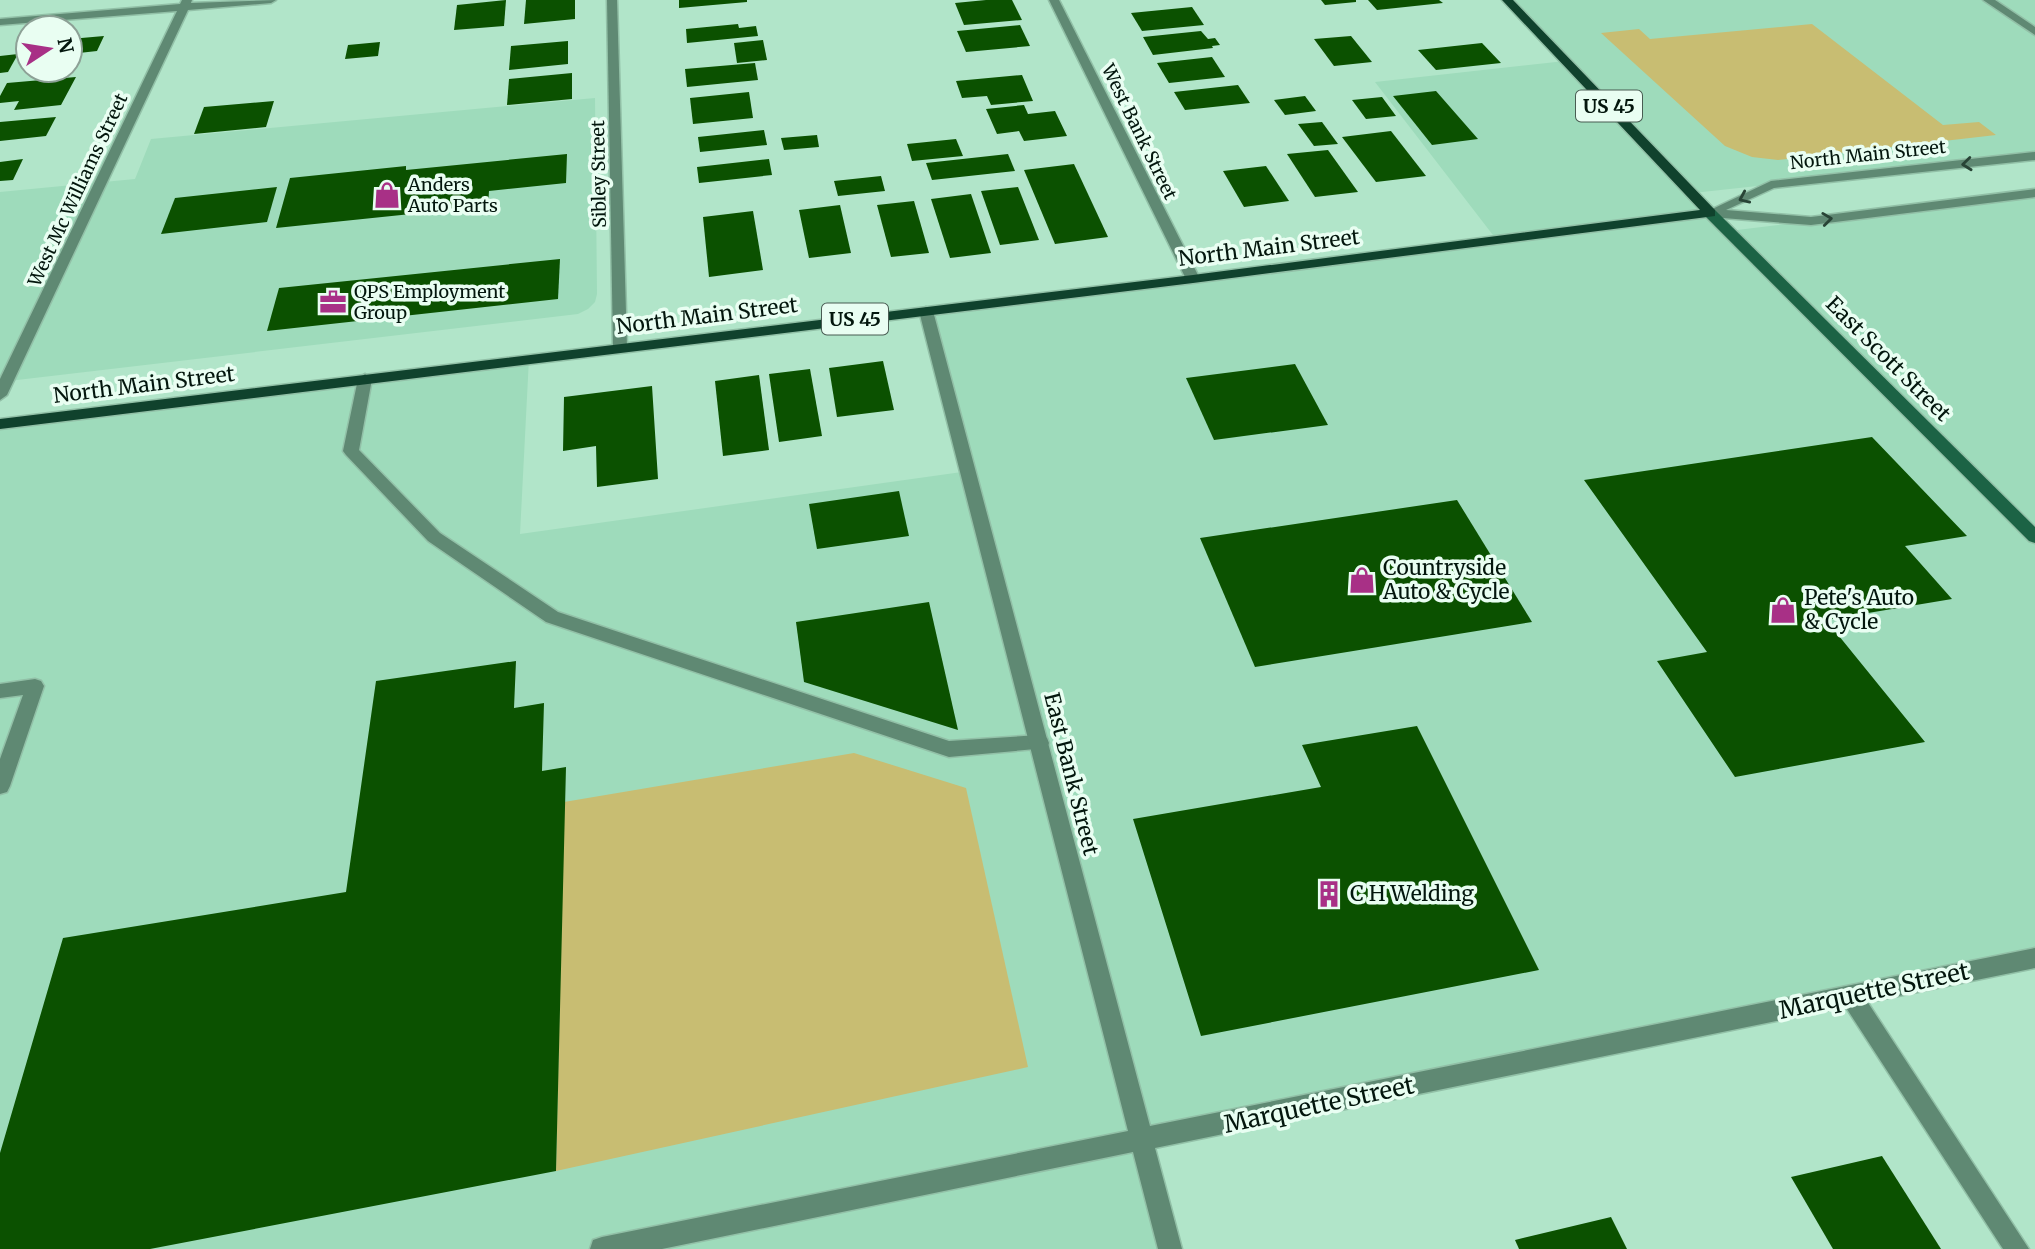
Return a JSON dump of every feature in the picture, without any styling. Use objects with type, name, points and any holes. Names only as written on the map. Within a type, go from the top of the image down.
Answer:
[{"type":"main road","name":"US 45","points":[[1507,0],[1710,213]]},
{"type":"main road","name":"North Main Street","points":[[0,424],[1193,279],[1710,213]]},
{"type":"main road","name":"East Scott Street","points":[[1710,213],[2035,537]]},
{"type":"street","points":[[0,22],[186,4],[271,0]]},
{"type":"street","name":"Sibley Street","points":[[612,0],[620,347]]},
{"type":"street","name":"West Bank Street","points":[[1054,0],[1193,279]]},
{"type":"street","points":[[1988,0],[2035,32]]},
{"type":"street","name":"West Mc Williams Street","points":[[0,395],[186,4]]},
{"type":"street","name":"North Main Street","points":[[1710,213],[1771,185],[2035,156]]},
{"type":"street","name":"North Main Street","points":[[1710,213],[1811,221],[2035,193]]},
{"type":"street","name":"East Bank Street","points":[[926,311],[1170,1249]]},
{"type":"street","points":[[365,379],[351,451],[434,537],[552,617],[949,749],[1040,743]]},
{"type":"street","points":[[0,691],[35,686],[0,786]]},
{"type":"street","name":"Marquette Street","points":[[602,1249],[2035,958]]},
{"type":"street","points":[[1851,996],[2017,1249]]},
{"type":"shaded area","points":[[1507,0],[2035,0],[2035,156],[1693,193],[1729,231],[2035,193],[2035,958],[1143,1141],[1170,1249],[0,1249],[0,424],[529,358],[520,534],[969,471],[926,311],[1496,239],[1375,82],[1565,61]]},
{"type":"shaded area","points":[[1812,24],[1943,125],[1979,122],[1996,135],[1778,160],[1752,157],[1725,146],[1601,33],[1639,29],[1650,39]]},
{"type":"shaded area","points":[[595,98],[597,294],[595,302],[578,314],[0,382],[0,192],[135,179],[151,139]]},
{"type":"shaded area","points":[[854,753],[966,788],[1028,1067],[556,1171],[564,802]]},
{"type":"building","points":[[506,0],[504,26],[454,30],[457,5]]},
{"type":"building","points":[[526,0],[575,0],[575,19],[524,24]]},
{"type":"building","points":[[679,0],[747,0],[747,2],[679,8]]},
{"type":"building","points":[[1012,0],[1022,20],[964,25],[955,3]]},
{"type":"building","points":[[1321,0],[1356,0],[1356,2],[1325,5]]},
{"type":"building","points":[[1368,0],[1439,0],[1443,3],[1377,10]]},
{"type":"building","points":[[1192,7],[1204,25],[1142,31],[1131,13]]},
{"type":"building","points":[[738,24],[739,28],[756,26],[758,36],[687,43],[686,29]]},
{"type":"building","points":[[1020,25],[1030,46],[966,52],[957,31]]},
{"type":"building","points":[[1201,31],[1208,39],[1215,38],[1220,45],[1153,55],[1143,37]]},
{"type":"building","points":[[104,36],[97,51],[84,52],[84,38]]},
{"type":"building","points":[[1351,36],[1372,62],[1334,66],[1314,39]]},
{"type":"building","points":[[763,40],[767,60],[737,63],[734,43]]},
{"type":"building","points":[[568,41],[568,64],[509,70],[511,46]]},
{"type":"building","points":[[380,42],[378,56],[345,59],[348,45]]},
{"type":"building","points":[[1482,43],[1501,63],[1436,70],[1418,50]]},
{"type":"building","points":[[14,54],[14,61],[8,72],[0,73],[0,56]]},
{"type":"building","points":[[1212,57],[1225,77],[1169,83],[1157,63]]},
{"type":"building","points":[[755,63],[758,80],[687,87],[685,69]]},
{"type":"building","points":[[572,73],[572,99],[507,105],[509,79]]},
{"type":"building","points":[[1022,75],[1033,101],[991,105],[987,96],[962,98],[956,81]]},
{"type":"building","points":[[7,83],[72,84],[61,105],[14,110],[19,101],[0,103],[0,96]]},
{"type":"building","points":[[1238,85],[1250,103],[1185,110],[1174,92]]},
{"type":"building","points":[[1436,91],[1478,139],[1432,145],[1393,96]]},
{"type":"building","points":[[749,92],[753,118],[693,124],[690,98]]},
{"type":"building","points":[[1305,96],[1316,111],[1285,115],[1274,100]]},
{"type":"building","points":[[1382,97],[1396,116],[1366,119],[1352,100]]},
{"type":"building","points":[[274,101],[266,127],[194,134],[204,107]]},
{"type":"building","points":[[1024,105],[1028,114],[1055,111],[1067,136],[1024,141],[1019,131],[997,134],[986,109]]},
{"type":"building","points":[[56,117],[46,136],[0,141],[0,122]]},
{"type":"building","points":[[1322,122],[1338,144],[1314,146],[1298,124]]},
{"type":"building","points":[[764,130],[767,145],[700,152],[698,137]]},
{"type":"building","points":[[1391,131],[1426,176],[1376,182],[1342,137]]},
{"type":"building","points":[[817,135],[819,147],[784,150],[781,138]]},
{"type":"building","points":[[956,139],[963,156],[912,161],[907,144]]},
{"type":"building","points":[[1328,150],[1358,192],[1315,197],[1287,154]]},
{"type":"building","name":"Anders Auto Parts","points":[[567,154],[566,183],[489,191],[488,206],[276,228],[290,178]]},
{"type":"building","points":[[1008,154],[1015,171],[932,180],[926,163]]},
{"type":"building","points":[[23,159],[13,180],[0,181],[0,162]]},
{"type":"building","points":[[769,159],[772,175],[699,183],[697,167]]},
{"type":"building","points":[[1074,164],[1108,237],[1055,244],[1024,170]]},
{"type":"building","points":[[1266,166],[1289,201],[1244,207],[1223,171]]},
{"type":"building","points":[[881,176],[885,191],[838,196],[834,181]]},
{"type":"building","points":[[277,187],[267,222],[161,234],[175,198]]},
{"type":"building","points":[[1018,187],[1039,240],[1000,245],[981,191]]},
{"type":"building","points":[[971,194],[991,253],[950,258],[931,199]]},
{"type":"building","points":[[914,201],[929,253],[891,257],[877,205]]},
{"type":"building","points":[[840,205],[851,253],[809,258],[799,210]]},
{"type":"building","points":[[753,211],[763,270],[709,277],[703,217]]},
{"type":"building","points":[[560,259],[558,299],[267,331],[279,288]]},
{"type":"building","points":[[883,361],[894,410],[837,417],[829,368]]},
{"type":"building","points":[[1295,364],[1328,425],[1214,440],[1186,378]]},
{"type":"building","points":[[810,369],[822,436],[779,442],[769,374]]},
{"type":"building","points":[[759,375],[769,450],[723,456],[715,381]]},
{"type":"building","points":[[652,386],[658,479],[597,487],[596,446],[563,451],[564,397]]},
{"type":"building","name":"Pete's Auto & Cycle","points":[[1872,437],[1967,536],[1905,546],[1952,599],[1826,620],[1925,742],[1735,777],[1657,661],[1707,652],[1584,480]]},
{"type":"building","points":[[899,491],[909,536],[817,549],[809,504]]},
{"type":"building","name":"Countryside Auto & Cycle","points":[[1457,500],[1532,622],[1255,667],[1200,538]]},
{"type":"building","points":[[929,602],[958,730],[804,682],[796,622]]},
{"type":"building","points":[[516,661],[514,708],[544,703],[542,771],[566,767],[556,1171],[150,1249],[0,1249],[0,1153],[63,938],[346,892],[376,681]]},
{"type":"building","name":"C H Welding","points":[[1417,726],[1539,970],[1201,1036],[1133,819],[1321,787],[1302,745]]},
{"type":"building","points":[[1882,1156],[1941,1249],[1833,1249],[1791,1177]]},
{"type":"building","points":[[1611,1217],[1627,1249],[1519,1249],[1515,1240]]},
{"type":"place","name":"Anders Auto Parts","points":[[387,195]]},
{"type":"place","name":"QPS Employment Group","points":[[333,302]]},
{"type":"place","name":"Countryside Auto & Cycle","points":[[1362,580]]},
{"type":"place","name":"Pete's Auto & Cycle","points":[[1783,610]]},
{"type":"place","name":"C H Welding","points":[[1329,894]]}]
